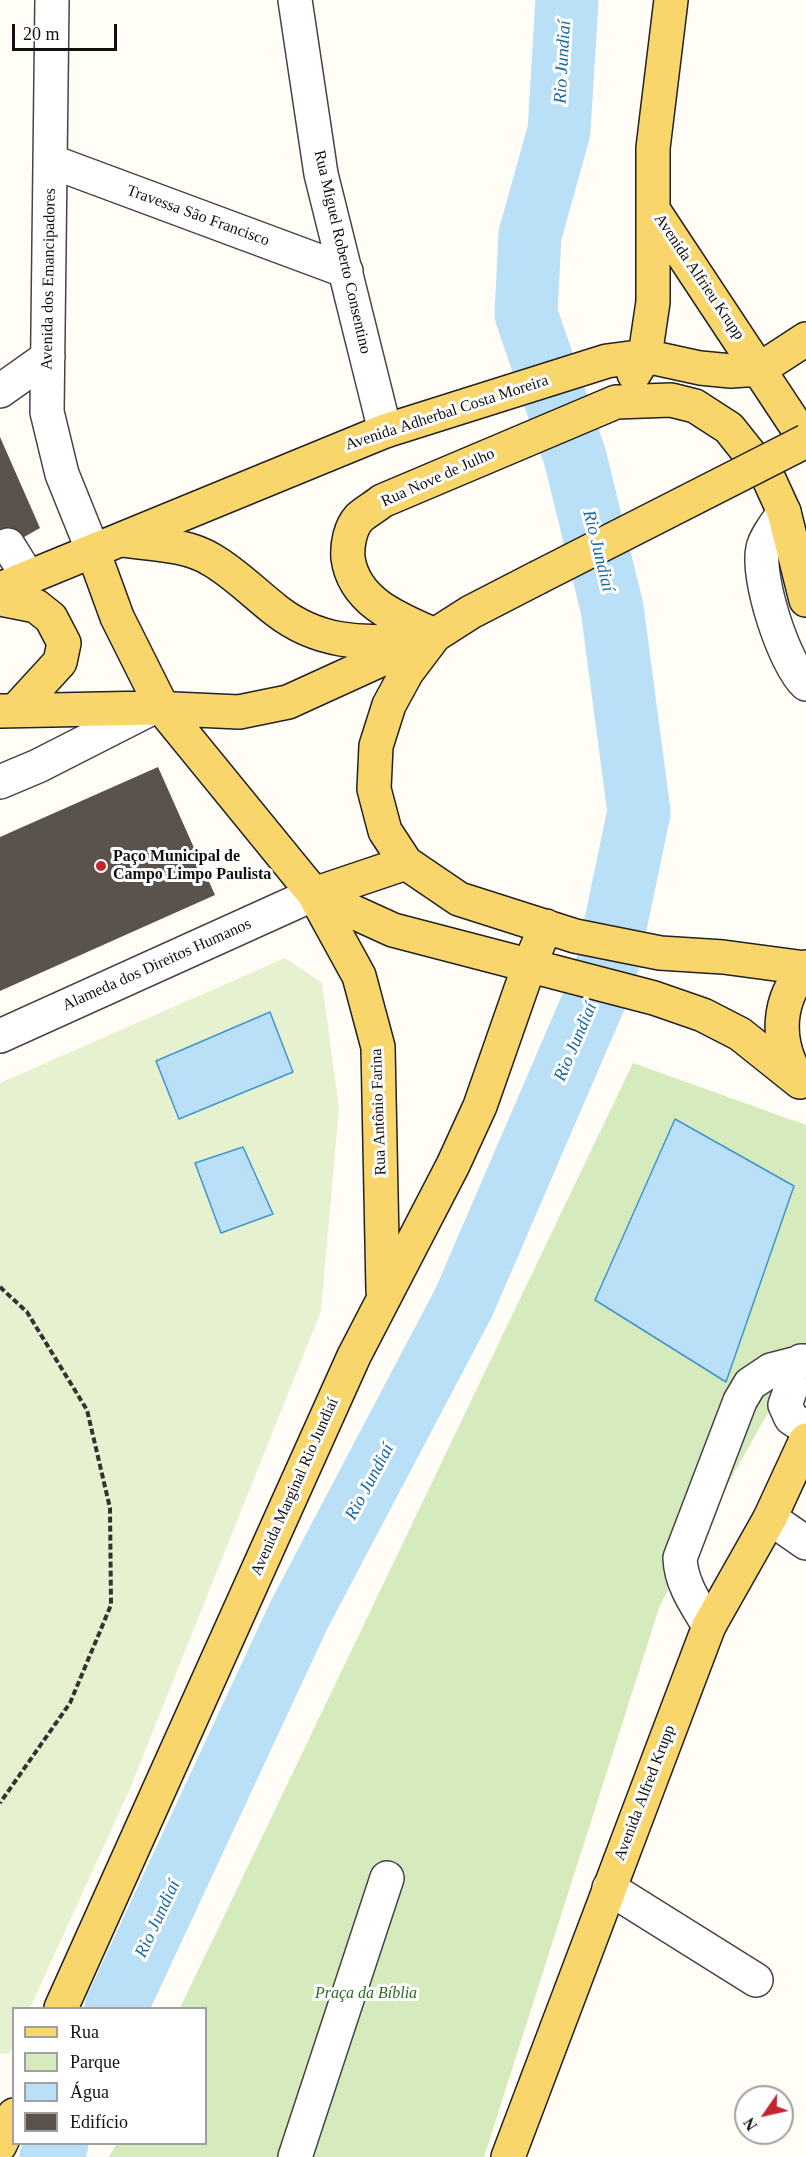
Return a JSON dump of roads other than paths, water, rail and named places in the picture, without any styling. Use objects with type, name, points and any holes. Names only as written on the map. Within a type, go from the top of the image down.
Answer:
[{"type":"main road","name":"Avenida Alfrieu Krupp","points":[[671,0],[653,148],[654,211],[760,369]]},
{"type":"main road","points":[[610,404],[645,356],[653,302],[654,211]]},
{"type":"main road","points":[[8,711],[157,709],[239,712],[288,702],[435,635],[471,612],[806,441],[760,369],[806,339]]},
{"type":"main road","name":"Avenida Adherbal Costa Moreira","points":[[14,583],[385,431],[607,361],[645,356],[700,368],[731,371],[760,369]]},
{"type":"main road","points":[[610,404],[671,400],[695,406],[729,428],[768,477],[784,512],[806,600]]},
{"type":"main road","name":"Rua Nove de Julho","points":[[435,635],[383,610],[366,596],[350,571],[347,545],[358,519],[382,501],[610,404]]},
{"type":"main road","points":[[106,545],[173,546],[211,558],[280,613],[311,630],[349,642],[375,643],[435,635]]},
{"type":"main road","name":"Rua Antônio Farina","points":[[106,545],[117,617],[157,709],[314,894],[359,976],[378,1047],[383,1295]]},
{"type":"main road","points":[[0,598],[36,606],[51,618],[64,643],[60,662],[8,711]]},
{"type":"main road","points":[[435,635],[406,672],[389,705],[376,746],[374,789],[385,831],[406,863],[459,899],[561,931],[660,953],[723,957],[805,967],[787,996],[782,1011],[781,1037],[787,1061],[803,1085]]},
{"type":"main road","points":[[314,894],[406,863]]},
{"type":"main road","points":[[314,894],[393,930],[654,998],[704,1015],[740,1034],[803,1085]]},
{"type":"main road","name":"Avenida Marginal Rio Jundiaí","points":[[61,2007],[383,1295],[453,1165],[480,1106],[535,968],[561,931]]},
{"type":"main road","name":"Avenida Alfred Krupp","points":[[508,2157],[709,1626],[770,1518],[806,1440]]},
{"type":"main road","points":[[0,2145],[12,2119]]},
{"type":"street","name":"Avenida dos Emancipadores","points":[[52,0],[47,412],[62,474],[106,545]]},
{"type":"street","name":"Rua Miguel Roberto Consentino","points":[[296,0],[321,174],[385,431]]},
{"type":"street","name":"Travessa São Francisco","points":[[50,161],[346,271]]},
{"type":"street","points":[[0,391],[48,357]]},
{"type":"street","points":[[784,512],[763,547],[764,581],[790,663],[806,684]]},
{"type":"street","points":[[8,546],[14,583]]},
{"type":"street","points":[[0,782],[157,709]]},
{"type":"street","name":"Alameda dos Direitos Humanos","points":[[0,1036],[314,894]]},
{"type":"street","points":[[803,1361],[785,1405],[791,1418],[806,1428]]},
{"type":"street","points":[[709,1626],[687,1588],[681,1573],[680,1558],[740,1401],[750,1384],[771,1370],[803,1361]]},
{"type":"street","points":[[770,1518],[806,1542]]},
{"type":"street","points":[[295,2157],[387,1878]]},
{"type":"street","points":[[609,1888],[756,1980]]},
{"type":"water","points":[[270,1012],[293,1072],[179,1119],[156,1061]]},
{"type":"water","points":[[675,1119],[794,1186],[726,1382],[595,1300]]},
{"type":"water","points":[[243,1147],[273,1214],[221,1233],[195,1163]]},
{"type":"waterway","name":"Rio Jundiaí","points":[[116,2007],[299,1615],[464,1302],[605,975],[639,812],[612,608],[575,457],[526,314],[530,235],[559,131],[567,0]]},
{"type":"waterway","name":"Rio Jundiaí","points":[[51,2157],[57,2145]]},
{"type":"place","name":"Paço Municipal de Campo Limpo Paulista","points":[[101,866]]},
{"type":"park label","name":"Praça da Bíblia","points":[[366,1994]]}]
